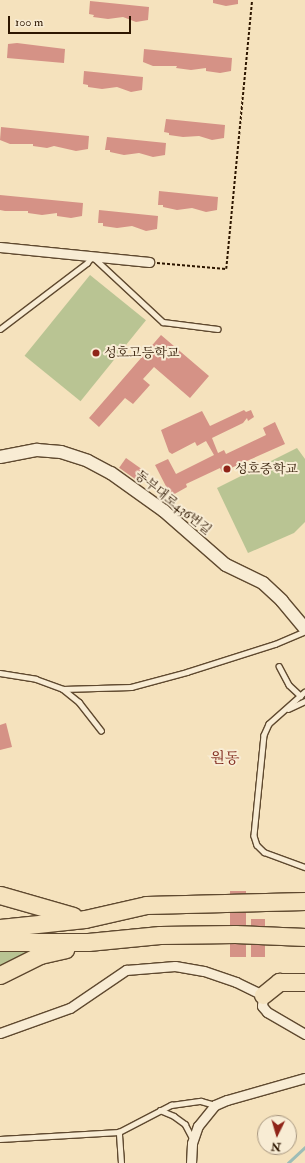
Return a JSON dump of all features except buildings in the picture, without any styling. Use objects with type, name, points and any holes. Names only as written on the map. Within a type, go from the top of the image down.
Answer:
[{"type":"highway","points":[[0,895],[85,919]]},
{"type":"highway","points":[[0,928],[85,919],[146,906],[305,901]]},
{"type":"highway","points":[[0,942],[88,942],[168,935],[235,934],[305,937]]},
{"type":"highway","points":[[0,975],[40,955],[88,942]]},
{"type":"highway","points":[[263,995],[279,982],[305,982]]},
{"type":"street","points":[[0,246],[149,262]]},
{"type":"street","name":"동부대로436번길","points":[[0,457],[24,452],[49,450],[74,456],[99,466],[138,491],[226,565],[262,583],[282,601],[305,629]]},
{"type":"street","points":[[0,1032],[70,1008],[121,973],[148,967],[175,966],[204,971],[236,982],[263,995],[262,1006],[266,1012],[305,1034]]},
{"type":"street","points":[[190,1163],[193,1139],[198,1126],[215,1106],[227,1100],[305,1078]]},
{"type":"lane","points":[[0,329],[87,263],[92,256],[163,322],[218,329]]},
{"type":"lane","points":[[63,689],[132,687],[187,672],[275,644],[305,629]]},
{"type":"lane","points":[[279,666],[289,685],[303,694],[269,724],[264,735],[254,836],[257,845],[264,852],[305,867]]},
{"type":"lane","points":[[0,673],[36,679],[63,689],[79,702],[100,730]]},
{"type":"lane","points":[[285,710],[305,702]]},
{"type":"lane","points":[[0,1139],[119,1132],[160,1110],[184,1101],[201,1101],[215,1106]]},
{"type":"lane","points":[[160,1110],[185,1124],[193,1139]]},
{"type":"lane","points":[[119,1132],[121,1163]]},
{"type":"path","points":[[149,262],[226,269],[252,0]]},
{"type":"green space","points":[[90,275],[146,320],[81,401],[25,356]]},
{"type":"green space","points":[[297,448],[305,459],[305,522],[294,533],[248,553],[217,488]]},
{"type":"green space","points":[[0,949],[33,950],[0,969]]},
{"type":"waterway","points":[[288,1163],[305,1147]]},
{"type":"place","name":"성호고등학교","points":[[96,353]]},
{"type":"place","name":"성호중학교","points":[[227,469]]},
{"type":"district","name":"원동","points":[[225,759]]}]
